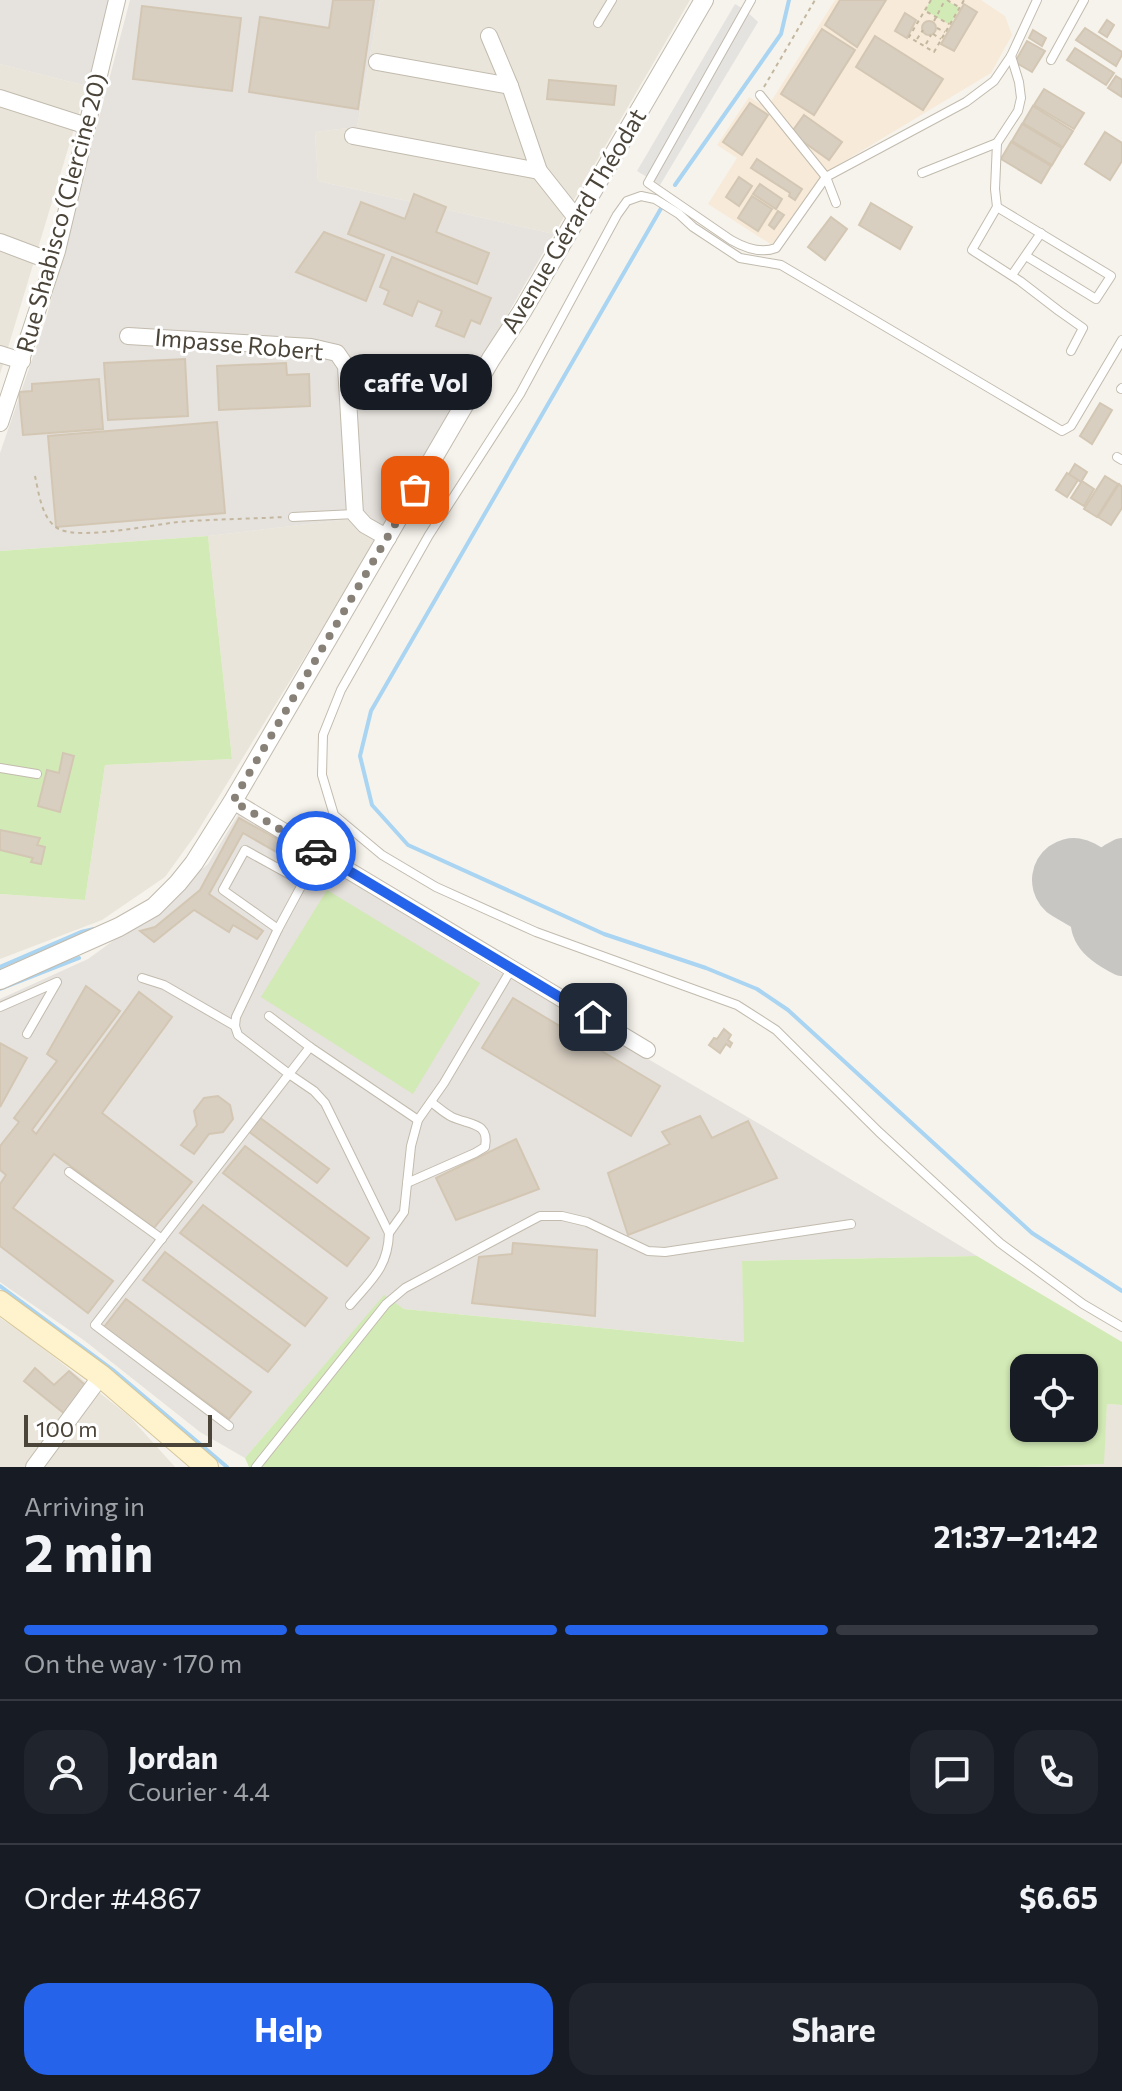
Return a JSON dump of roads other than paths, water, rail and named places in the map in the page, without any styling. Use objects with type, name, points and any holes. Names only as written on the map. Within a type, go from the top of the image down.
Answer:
[{"type":"main road","points":[[0,1302],[101,1376],[207,1467]]},
{"type":"street","name":"Rue Shabisco (Clercine 20)","points":[[0,423],[53,262],[117,0]]},
{"type":"street","name":"Avenue Gérard Théodat","points":[[0,980],[119,927],[154,907],[194,863],[704,0]]},
{"type":"street","points":[[489,36],[539,171],[577,219]]},
{"type":"street","points":[[377,62],[510,86]]},
{"type":"street","points":[[0,98],[87,126]]},
{"type":"street","points":[[353,136],[539,171]]},
{"type":"street","points":[[0,242],[53,262]]},
{"type":"street","name":"Impasse Robert","points":[[128,336],[311,347],[337,353],[346,366],[355,514]]},
{"type":"street","points":[[0,354],[22,361]]},
{"type":"street","points":[[355,514],[365,525],[388,538]]},
{"type":"street","points":[[233,801],[647,1050]]},
{"type":"street","points":[[34,1467],[101,1376]]},
{"type":"lane","points":[[598,23],[612,0]]},
{"type":"lane","points":[[751,0],[648,183],[743,247],[770,250],[776,248],[826,177],[966,102],[994,81],[1011,56],[1037,0]]},
{"type":"lane","points":[[1051,60],[1084,0]]},
{"type":"lane","points":[[1011,56],[1021,98],[1018,111],[997,143],[997,207],[972,250],[1012,275],[1083,328],[1071,351]]},
{"type":"lane","points":[[760,95],[826,177],[836,203]]},
{"type":"lane","points":[[922,173],[997,143]]},
{"type":"lane","points":[[1122,340],[1071,426],[1062,431],[781,265],[740,258],[655,199],[641,196],[627,201],[520,394],[429,535],[341,690],[323,735],[322,775],[334,815],[382,855],[436,887],[536,932],[737,1005],[776,1030],[879,1132],[1000,1243],[1083,1304],[1122,1327]]},
{"type":"lane","points":[[997,207],[1111,276],[1096,299],[1026,256]]},
{"type":"lane","points":[[1012,275],[1041,233]]},
{"type":"lane","points":[[293,517],[355,514]]},
{"type":"lane","points":[[0,768],[37,774]]},
{"type":"lane","points":[[278,929],[223,890],[245,850],[303,882]]},
{"type":"lane","points":[[319,852],[239,1009],[235,1026],[238,1035],[314,1091],[325,1103],[389,1233],[385,1262],[350,1305]]},
{"type":"lane","points":[[389,1233],[404,1212],[411,1146],[418,1120],[512,968]]},
{"type":"lane","points":[[142,978],[164,985],[235,1026]]},
{"type":"lane","points":[[0,1007],[57,982],[27,1034]]},
{"type":"lane","points":[[269,1016],[418,1120]]},
{"type":"lane","points":[[229,1426],[95,1325],[310,1047]]},
{"type":"lane","points":[[407,1183],[485,1147],[487,1138],[479,1126],[448,1115],[431,1102]]},
{"type":"lane","points":[[69,1172],[162,1239]]},
{"type":"lane","points":[[256,1467],[386,1304],[405,1288],[540,1216],[562,1216],[587,1222],[648,1251],[665,1252],[851,1224]]},
{"type":"waterway","points":[[675,185],[781,34],[789,0]]},
{"type":"waterway","points":[[663,205],[371,711],[360,756],[372,805],[408,845],[604,934],[706,968],[757,989],[788,1010],[1032,1233],[1122,1291]]},
{"type":"waterway","points":[[0,967],[94,929]]},
{"type":"waterway","points":[[0,989],[79,958]]},
{"type":"waterway","points":[[0,1286],[113,1370],[227,1467]]},
{"type":"place","name":"caffe Vol","points":[[415,490]]}]
